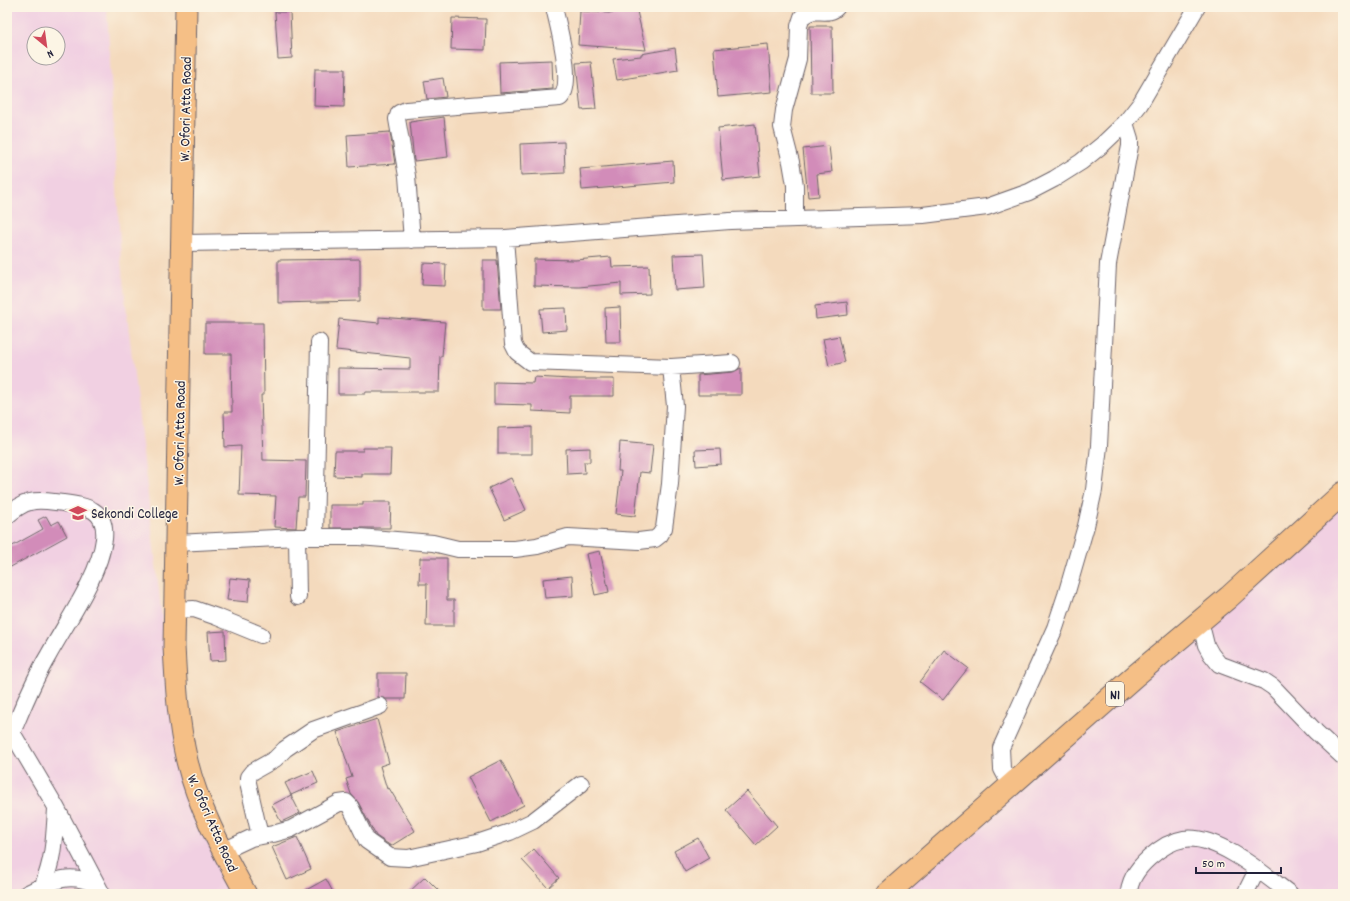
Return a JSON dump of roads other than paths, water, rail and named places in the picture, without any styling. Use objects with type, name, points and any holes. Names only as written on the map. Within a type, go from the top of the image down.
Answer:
[{"type":"highway","name":"N1","points":[[895,892],[1011,786],[1136,675],[1200,622],[1343,493]]},
{"type":"main road","name":"W. Ofori Atta Road","points":[[186,7],[183,243],[174,646],[177,696],[182,738],[187,762],[197,793],[223,851],[245,894]]},
{"type":"street","points":[[412,240],[407,176],[397,119],[399,113],[406,110],[560,98],[565,94],[566,71],[554,7]]},
{"type":"street","points":[[795,218],[794,186],[791,162],[782,127],[784,110],[798,59],[799,26],[802,17],[812,12],[822,13],[834,10],[837,7]]},
{"type":"street","points":[[183,243],[505,238],[795,218],[923,215],[987,207],[1029,192],[1054,179],[1102,145],[1124,123],[1151,86],[1197,7]]},
{"type":"street","points":[[1011,786],[1002,769],[1001,748],[1054,628],[1074,568],[1094,490],[1099,446],[1108,264],[1130,146],[1130,139],[1124,123]]},
{"type":"street","points":[[505,238],[513,344],[524,358],[530,362],[671,367],[732,363]]},
{"type":"street","points":[[315,537],[319,342]]},
{"type":"street","points":[[176,543],[297,537],[359,537],[433,543],[458,549],[515,549],[537,546],[568,537],[639,541],[655,539],[660,535],[664,528],[670,484],[675,406],[671,367]]},
{"type":"street","points":[[7,516],[19,506],[30,502],[51,501],[83,505],[92,508],[99,515],[104,529],[102,551],[94,571],[9,728],[56,807],[99,889]]},
{"type":"street","points":[[297,537],[298,597]]},
{"type":"street","points":[[175,610],[194,609],[261,635]]},
{"type":"street","points":[[1200,622],[1206,645],[1215,660],[1228,669],[1264,681],[1273,687],[1316,732],[1343,757]]},
{"type":"street","points":[[260,836],[248,783],[248,777],[252,772],[275,759],[285,749],[313,730],[380,706]]},
{"type":"street","points":[[223,851],[260,836],[291,829],[339,803],[346,802],[350,806],[367,841],[390,857],[408,858],[477,843],[510,832],[533,820],[581,784]]},
{"type":"street","points":[[43,885],[51,865],[56,807]]},
{"type":"street","points":[[1129,894],[1131,882],[1145,861],[1170,843],[1184,839],[1198,840],[1233,853],[1290,894]]},
{"type":"street","points":[[1245,894],[1257,870]]},
{"type":"street","points":[[26,894],[58,879],[73,877],[85,879],[99,889]]},
{"type":"place","name":"Sekondi College","points":[[78,513]]}]
